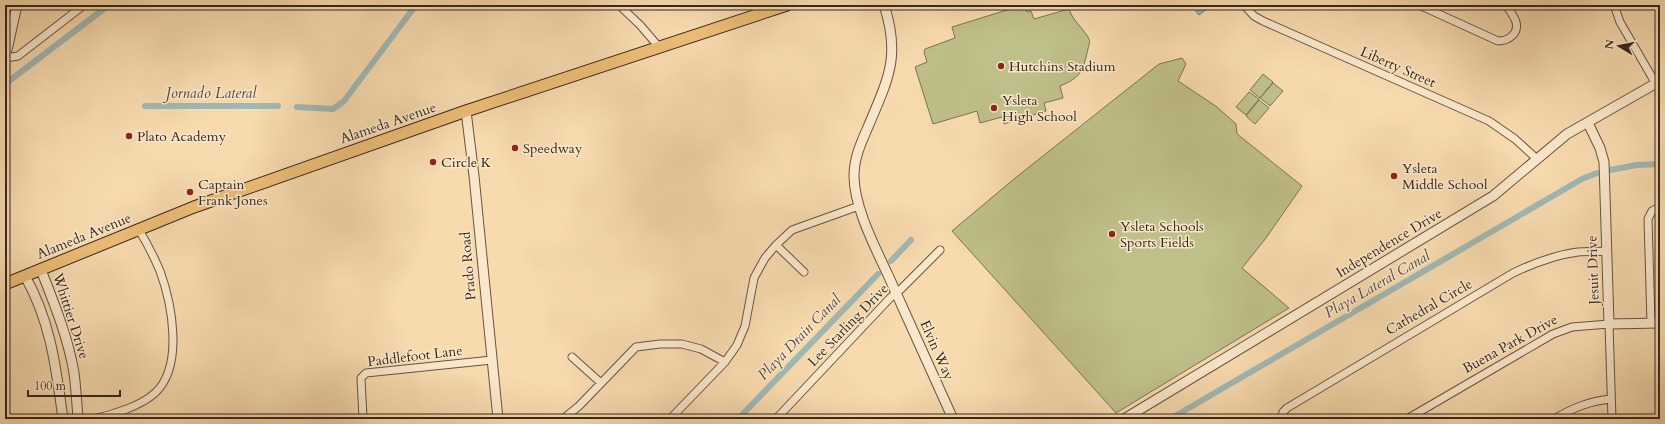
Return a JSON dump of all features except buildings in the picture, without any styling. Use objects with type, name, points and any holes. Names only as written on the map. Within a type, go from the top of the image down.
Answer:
[{"type":"main road","name":"Alameda Avenue","points":[[5,284],[194,207],[466,111],[787,5]]},
{"type":"street","points":[[17,5],[5,59],[18,56],[84,5]]},
{"type":"street","points":[[619,5],[640,25],[659,47]]},
{"type":"street","name":"Elvin Way","points":[[884,5],[892,33],[892,57],[887,81],[856,157],[854,184],[859,206],[880,259],[953,419]]},
{"type":"street","name":"Liberty Street","points":[[1244,5],[1254,16],[1263,21],[1489,121],[1516,139],[1537,159]]},
{"type":"street","points":[[1419,5],[1498,41],[1508,39],[1514,34],[1516,27],[1515,20],[1506,5]]},
{"type":"street","points":[[1614,5],[1620,22],[1658,85]]},
{"type":"street","name":"Independence Drive","points":[[1124,419],[1493,196],[1567,134],[1658,85]]},
{"type":"street","name":"Prado Road","points":[[466,111],[474,176],[498,419]]},
{"type":"street","name":"Jesuit Drive","points":[[1588,123],[1600,148],[1604,162],[1612,419]]},
{"type":"street","points":[[670,419],[725,362],[737,345],[745,326],[754,278],[762,262],[776,245],[792,230],[859,206]]},
{"type":"street","points":[[1655,323],[1648,218],[1652,211],[1660,207]]},
{"type":"street","points":[[93,419],[122,410],[149,397],[164,381],[171,364],[173,351],[172,327],[166,290],[150,250],[140,230]]},
{"type":"street","points":[[776,245],[804,272]]},
{"type":"street","name":"Lee Starling Drive","points":[[776,419],[896,293],[940,250]]},
{"type":"street","name":"Cathedral Circle","points":[[1281,419],[1282,412],[1287,408],[1513,273],[1545,260],[1565,254],[1606,251]]},
{"type":"street","name":"Whittier Drive","points":[[41,270],[67,341],[74,373],[78,419]]},
{"type":"street","name":"Whittier Drive","points":[[25,276],[36,296],[56,362],[63,419]]},
{"type":"street","name":"Buena Park Drive","points":[[1407,419],[1553,334],[1572,327],[1609,324],[1655,323]]},
{"type":"street","points":[[563,419],[579,406],[631,350],[640,346],[671,344],[693,346],[710,353],[725,362]]},
{"type":"street","points":[[572,357],[601,383]]},
{"type":"street","name":"Paddlefoot Lane","points":[[363,419],[360,386],[361,378],[366,373],[492,360]]},
{"type":"street","points":[[1554,419],[1583,404],[1595,400],[1611,399]]},
{"type":"green space","name":"Hutchins Stadium","points":[[1025,5],[1027,12],[1031,11],[1034,19],[1069,9],[1089,39],[1090,43],[1083,68],[1077,76],[1060,86],[1063,98],[1044,103],[1046,111],[1004,124],[1002,117],[980,123],[977,111],[933,124],[915,67],[927,62],[924,52],[925,49],[955,38],[952,27]]},
{"type":"green space","name":"Ysleta Schools Sports Fields","points":[[1182,58],[1186,64],[1178,81],[1217,107],[1236,124],[1237,134],[1302,186],[1266,238],[1242,268],[1289,308],[1116,413],[952,231],[1014,179],[1159,64]]},
{"type":"green space","points":[[1263,74],[1273,82],[1260,98],[1250,90]]},
{"type":"green space","points":[[1273,83],[1283,91],[1270,106],[1260,98]]},
{"type":"green space","points":[[1249,92],[1259,99],[1246,115],[1236,107]]},
{"type":"green space","points":[[1259,100],[1269,108],[1255,124],[1246,116]]},
{"type":"water","points":[[1198,5],[1212,5],[1199,15],[1194,9]]},
{"type":"waterway","points":[[5,84],[109,5]]},
{"type":"waterway","name":"Jornado Lateral","points":[[297,107],[333,109],[344,101],[416,5]]},
{"type":"waterway","name":"Jornado Lateral","points":[[145,106],[278,106]]},
{"type":"waterway","name":"Playa Lateral Canal","points":[[1610,170],[1637,165],[1660,164]]},
{"type":"waterway","name":"Playa Lateral Canal","points":[[1170,419],[1582,179],[1597,173]]},
{"type":"waterway","name":"Playa Drain Canal","points":[[891,261],[911,240]]},
{"type":"waterway","name":"Playa Drain Canal","points":[[738,419],[878,274]]},
{"type":"place","name":"Hutchins Stadium","points":[[1001,66]]},
{"type":"place","name":"Ysleta High School","points":[[994,108]]},
{"type":"place","name":"Plato Academy","points":[[129,136]]},
{"type":"place","name":"Speedway","points":[[515,148]]},
{"type":"place","name":"Circle K","points":[[433,162]]},
{"type":"place","name":"Ysleta Middle School","points":[[1394,176]]},
{"type":"place","name":"Captain Frank Jones","points":[[190,192]]},
{"type":"place","name":"Ysleta Schools Sports Fields","points":[[1112,234]]}]
